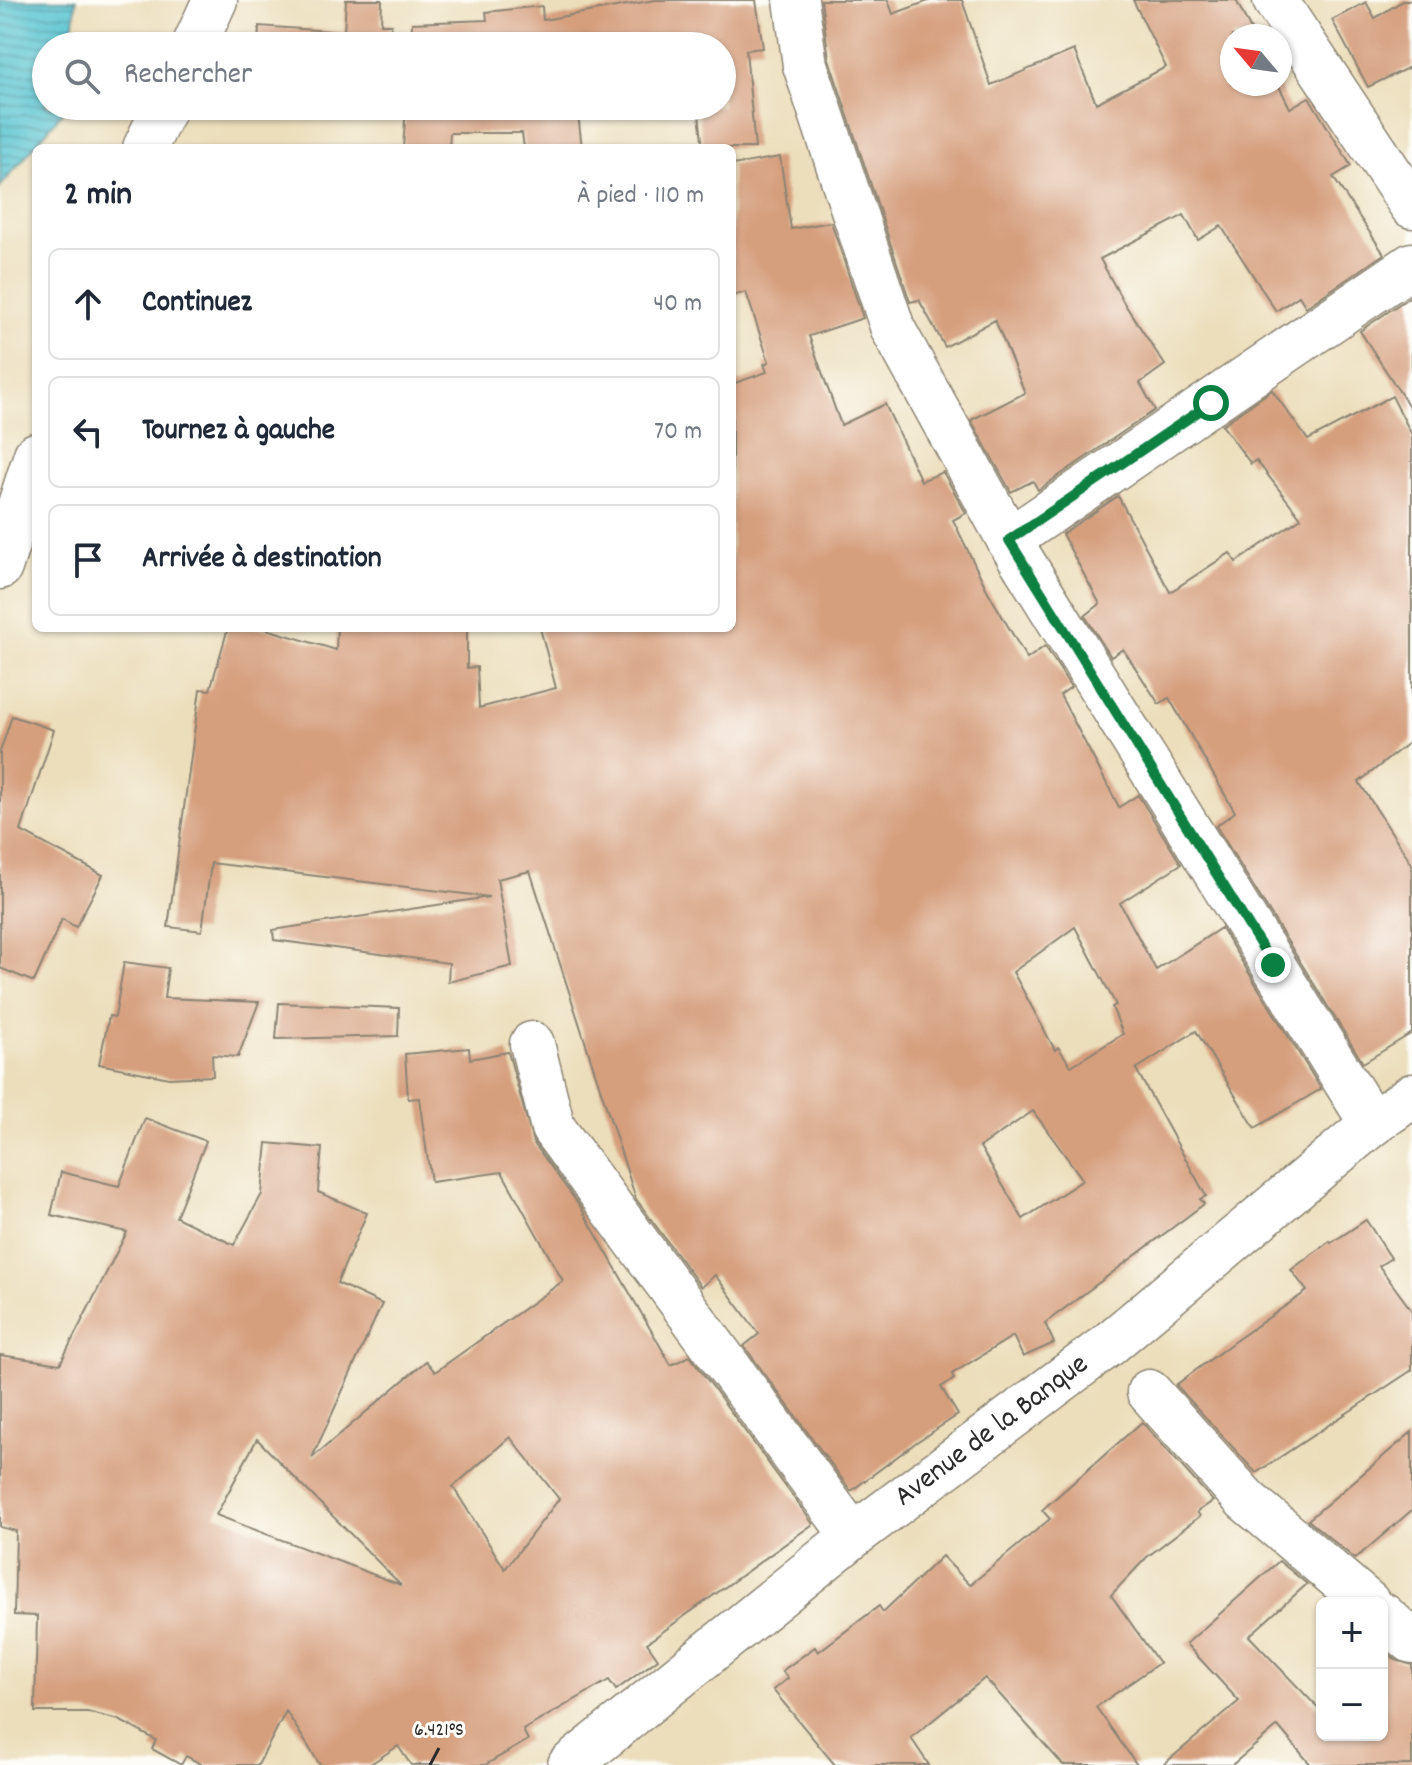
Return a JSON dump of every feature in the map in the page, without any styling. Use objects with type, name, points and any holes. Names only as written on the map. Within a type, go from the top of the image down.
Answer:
[{"type":"street","points":[[200,32],[215,0]]},
{"type":"street","points":[[796,0],[805,65],[893,329],[1009,540],[1372,1124]]},
{"type":"street","points":[[1275,0],[1412,206]]},
{"type":"street","points":[[147,144],[158,120]]},
{"type":"street","points":[[1009,540],[1412,265]]},
{"type":"street","points":[[0,567],[32,467]]},
{"type":"street","points":[[532,1044],[553,1128],[853,1536]]},
{"type":"street","name":"Avenue de la Banque","points":[[570,1765],[853,1536],[1108,1345],[1372,1124],[1412,1096]]},
{"type":"street","points":[[1149,1392],[1246,1500],[1361,1597]]},
{"type":"street","points":[[1388,1620],[1412,1641]]},
{"type":"water","points":[[0,0],[76,0],[73,32],[32,32],[32,120],[56,120],[36,144],[32,144],[32,149],[0,187]]},
{"type":"building","points":[[346,0],[382,0],[381,24],[392,24],[388,32],[344,32]]},
{"type":"building","points":[[655,0],[756,0],[763,48],[746,50],[755,148],[736,148],[736,144],[703,144],[700,120],[736,120],[736,32],[412,32],[412,23],[487,20],[486,12],[542,6],[543,20]]},
{"type":"building","points":[[821,0],[888,0],[893,14],[931,0],[962,0],[991,85],[1074,50],[1096,103],[1166,67],[1133,0],[1236,0],[1248,24],[1220,24],[1220,96],[1284,96],[1290,108],[1309,97],[1351,166],[1333,177],[1384,254],[1306,307],[1299,296],[1276,311],[1221,226],[1198,240],[1184,215],[1100,259],[1124,303],[1165,365],[1140,383],[1155,410],[1038,490],[1033,481],[1011,492],[971,420],[1025,393],[995,320],[945,347],[919,300],[910,302],[829,59]]},
{"type":"building","points":[[1404,0],[1412,0],[1412,66],[1368,87],[1332,20],[1366,2],[1375,18]]},
{"type":"building","points":[[259,26],[344,32],[259,32]]},
{"type":"building","points":[[405,120],[579,120],[582,144],[523,144],[522,133],[450,133],[449,144],[403,144]]},
{"type":"building","points":[[780,157],[791,229],[831,222],[863,318],[809,336],[841,425],[885,404],[921,481],[943,472],[966,513],[953,520],[987,590],[1027,659],[1045,646],[1071,687],[1060,695],[1119,807],[1138,795],[1181,864],[1120,903],[1156,970],[1221,928],[1321,1089],[1255,1128],[1196,1031],[1136,1069],[1206,1196],[1200,1199],[1204,1204],[1045,1323],[1054,1343],[1023,1357],[1013,1336],[952,1374],[954,1379],[941,1387],[958,1415],[851,1491],[744,1346],[759,1334],[715,1275],[701,1287],[636,1199],[530,871],[497,879],[512,966],[448,982],[449,963],[274,940],[273,930],[489,897],[211,863],[202,931],[168,927],[200,689],[210,690],[227,632],[276,632],[336,650],[337,632],[467,632],[467,668],[477,667],[479,708],[556,688],[541,632],[736,632],[736,383],[767,372],[764,364],[769,362],[746,292],[736,295],[736,164]],"holes":[[[1075,927],[1116,1005],[1112,1007],[1123,1034],[1071,1066],[1058,1047],[1055,1050],[1013,972]],[[1033,1111],[1083,1180],[1023,1219],[980,1147]]]},
{"type":"building","points":[[1412,298],[1412,411],[1360,331]]},
{"type":"building","points":[[1272,390],[1308,440],[1392,396],[1412,435],[1412,740],[1359,782],[1412,864],[1412,1033],[1363,1063],[1216,826],[1235,812],[1169,698],[1159,704],[1123,649],[1111,657],[1085,616],[1100,604],[1062,534],[1118,496],[1170,592],[1230,553],[1236,562],[1301,518],[1256,460],[1251,464],[1222,425]]},
{"type":"building","points":[[12,716],[54,730],[21,831],[103,875],[76,927],[62,919],[34,982],[0,968],[0,752]]},
{"type":"building","points":[[124,962],[168,968],[164,998],[259,1002],[238,1057],[212,1055],[213,1076],[169,1078],[99,1064],[109,1016],[115,1017]]},
{"type":"building","points":[[279,1003],[399,1008],[398,1036],[276,1039]]},
{"type":"building","points":[[469,1048],[470,1059],[508,1052],[533,1142],[581,1208],[671,1365],[690,1356],[813,1524],[647,1643],[658,1659],[616,1690],[609,1680],[523,1730],[528,1740],[485,1765],[411,1765],[398,1746],[369,1765],[320,1765],[286,1711],[258,1765],[203,1765],[186,1756],[181,1765],[152,1749],[156,1740],[119,1720],[87,1712],[35,1712],[37,1616],[14,1615],[16,1531],[0,1527],[0,1355],[60,1364],[127,1232],[51,1215],[61,1172],[119,1186],[145,1118],[206,1141],[176,1217],[234,1245],[262,1194],[267,1143],[322,1148],[318,1192],[367,1213],[337,1283],[382,1304],[312,1458],[426,1361],[435,1372],[563,1281],[502,1172],[431,1182],[419,1098],[408,1099],[405,1054]],"holes":[[[510,1437],[559,1499],[505,1569],[453,1487]],[[257,1439],[292,1475],[401,1585],[216,1515]]]},
{"type":"building","points":[[1366,1220],[1391,1258],[1379,1266],[1412,1311],[1412,1370],[1256,1473],[1176,1385],[1307,1291],[1291,1270],[1330,1241]]},
{"type":"building","points":[[1142,1422],[1213,1501],[1197,1512],[1200,1516],[1147,1557],[1111,1595],[1159,1663],[1096,1707],[1137,1765],[1063,1765],[985,1678],[911,1738],[929,1765],[835,1765],[773,1690],[788,1678],[782,1671],[815,1647],[818,1652],[879,1606],[883,1612],[942,1556],[970,1585],[1050,1519],[1042,1510]]},
{"type":"building","points":[[1412,1432],[1412,1510],[1355,1559],[1308,1520]]},
{"type":"building","points":[[1279,1561],[1307,1584],[1249,1636],[1316,1706],[1316,1741],[1388,1741],[1388,1653],[1396,1660],[1412,1665],[1412,1765],[1311,1765],[1278,1726],[1232,1765],[1163,1765],[1239,1701],[1186,1644]]},
{"type":"route","points":[[1211,403],[1009,540],[1273,965]]}]
